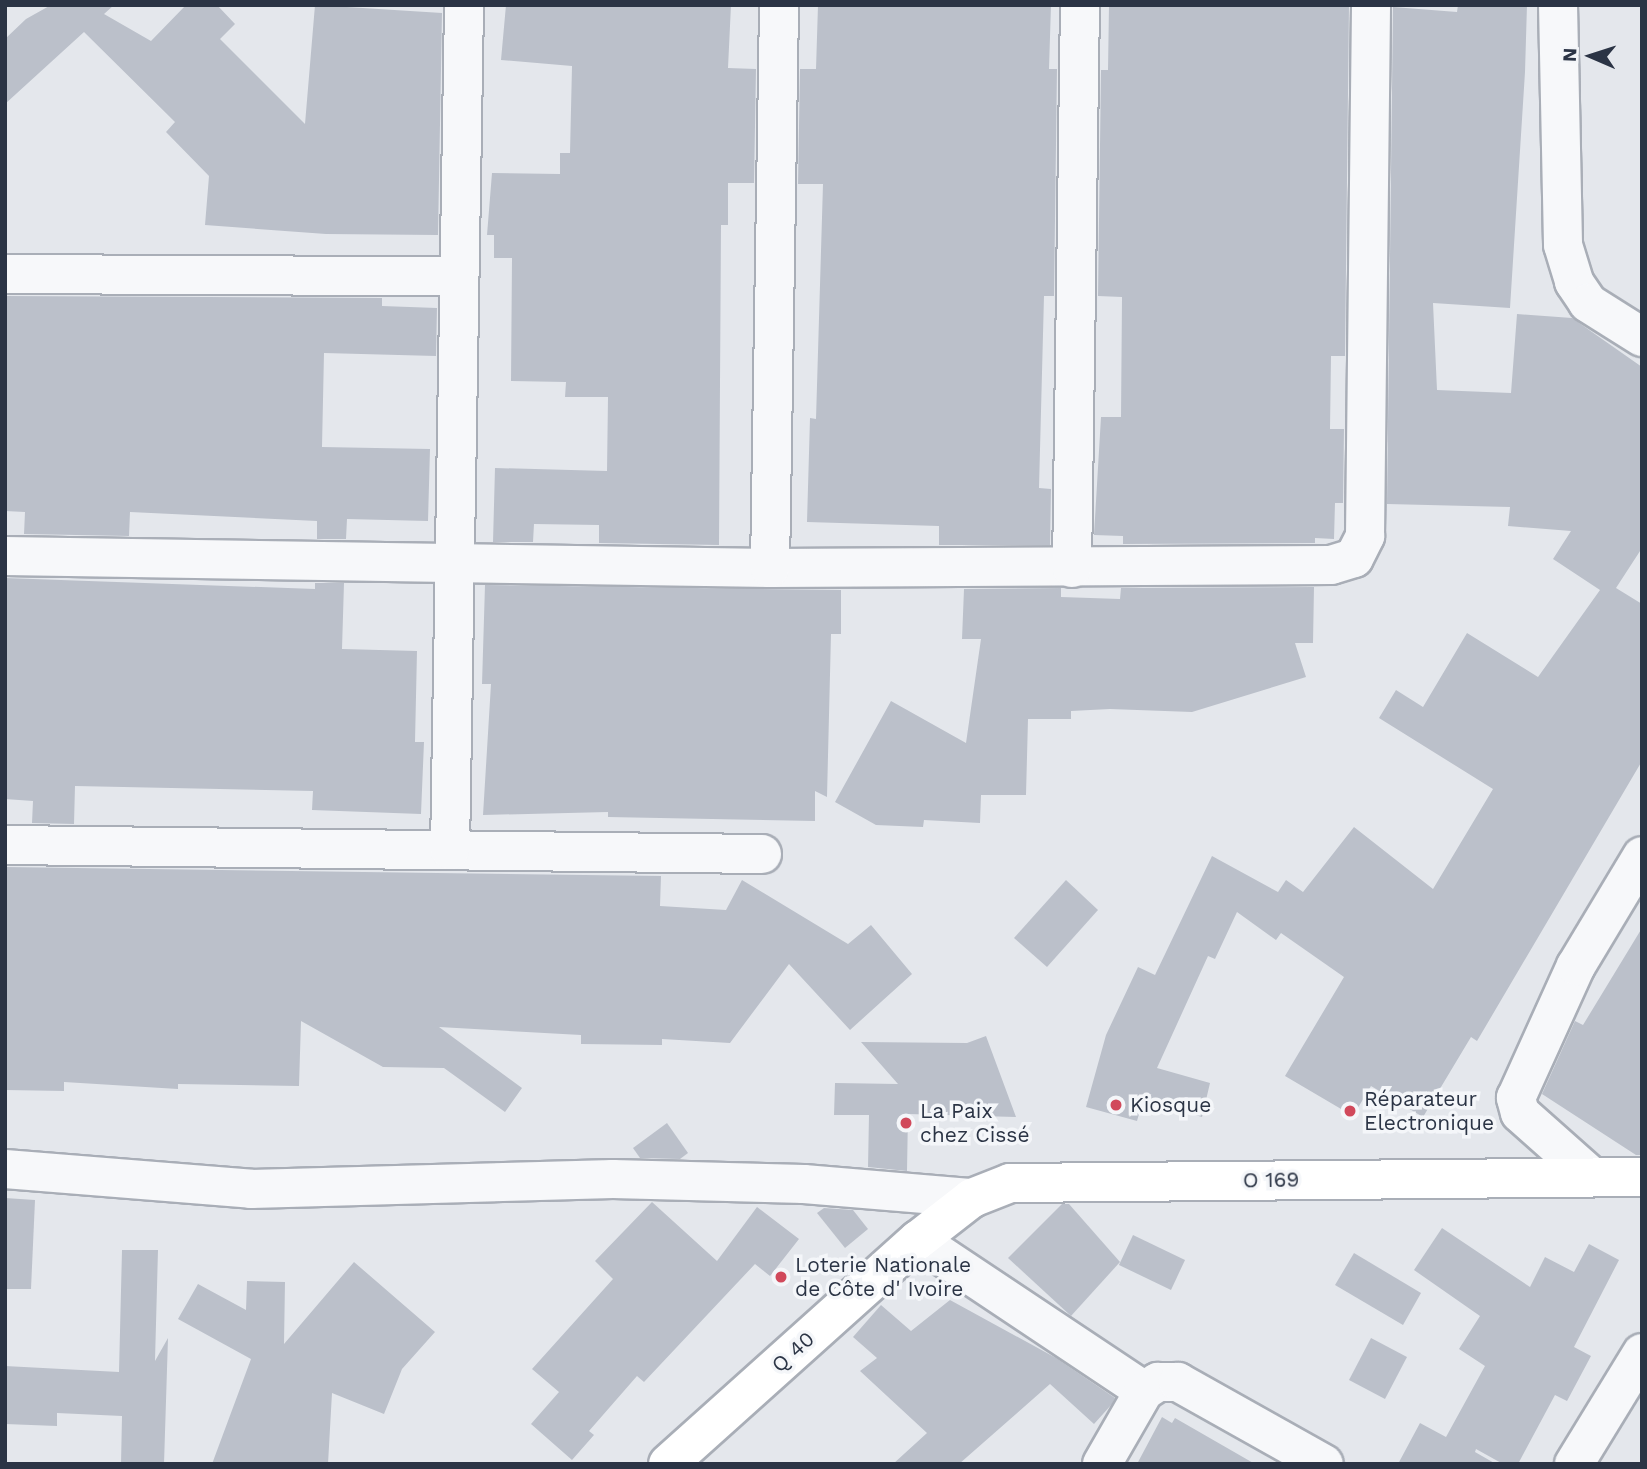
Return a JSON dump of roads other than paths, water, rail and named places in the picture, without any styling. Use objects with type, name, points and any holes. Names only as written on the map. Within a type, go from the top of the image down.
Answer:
[{"type":"street","points":[[450,850],[464,5]]},
{"type":"street","points":[[770,568],[779,5]]},
{"type":"street","points":[[1072,568],[1080,5]]},
{"type":"street","points":[[5,556],[770,568],[1331,565],[1354,558],[1365,536],[1371,5]]},
{"type":"street","points":[[1558,5],[1563,245],[1574,282],[1588,303],[1642,337]]},
{"type":"street","points":[[5,274],[459,276]]},
{"type":"street","points":[[5,845],[762,854]]},
{"type":"street","points":[[1592,1177],[1520,1113],[1516,1098],[1576,966],[1642,856]]},
{"type":"street","points":[[5,1169],[251,1189],[613,1179],[804,1184],[972,1198]]},
{"type":"street","name":"O 169","points":[[918,1240],[972,1198],[1010,1183],[1642,1177]]},
{"type":"street","points":[[918,1240],[1144,1391]]},
{"type":"street","name":"Q 40","points":[[668,1464],[918,1240]]},
{"type":"street","points":[[1574,1464],[1642,1353]]},
{"type":"street","points":[[1102,1464],[1144,1391],[1158,1382],[1178,1382],[1324,1464]]},
{"type":"place","name":"Kiosque","points":[[1116,1105]]},
{"type":"place","name":"Réparateur Electronique","points":[[1350,1111]]},
{"type":"place","name":"La Paix chez Cissé","points":[[906,1123]]},
{"type":"place","name":"Loterie Nationale de Côte d' Ivoire","points":[[781,1277]]}]
